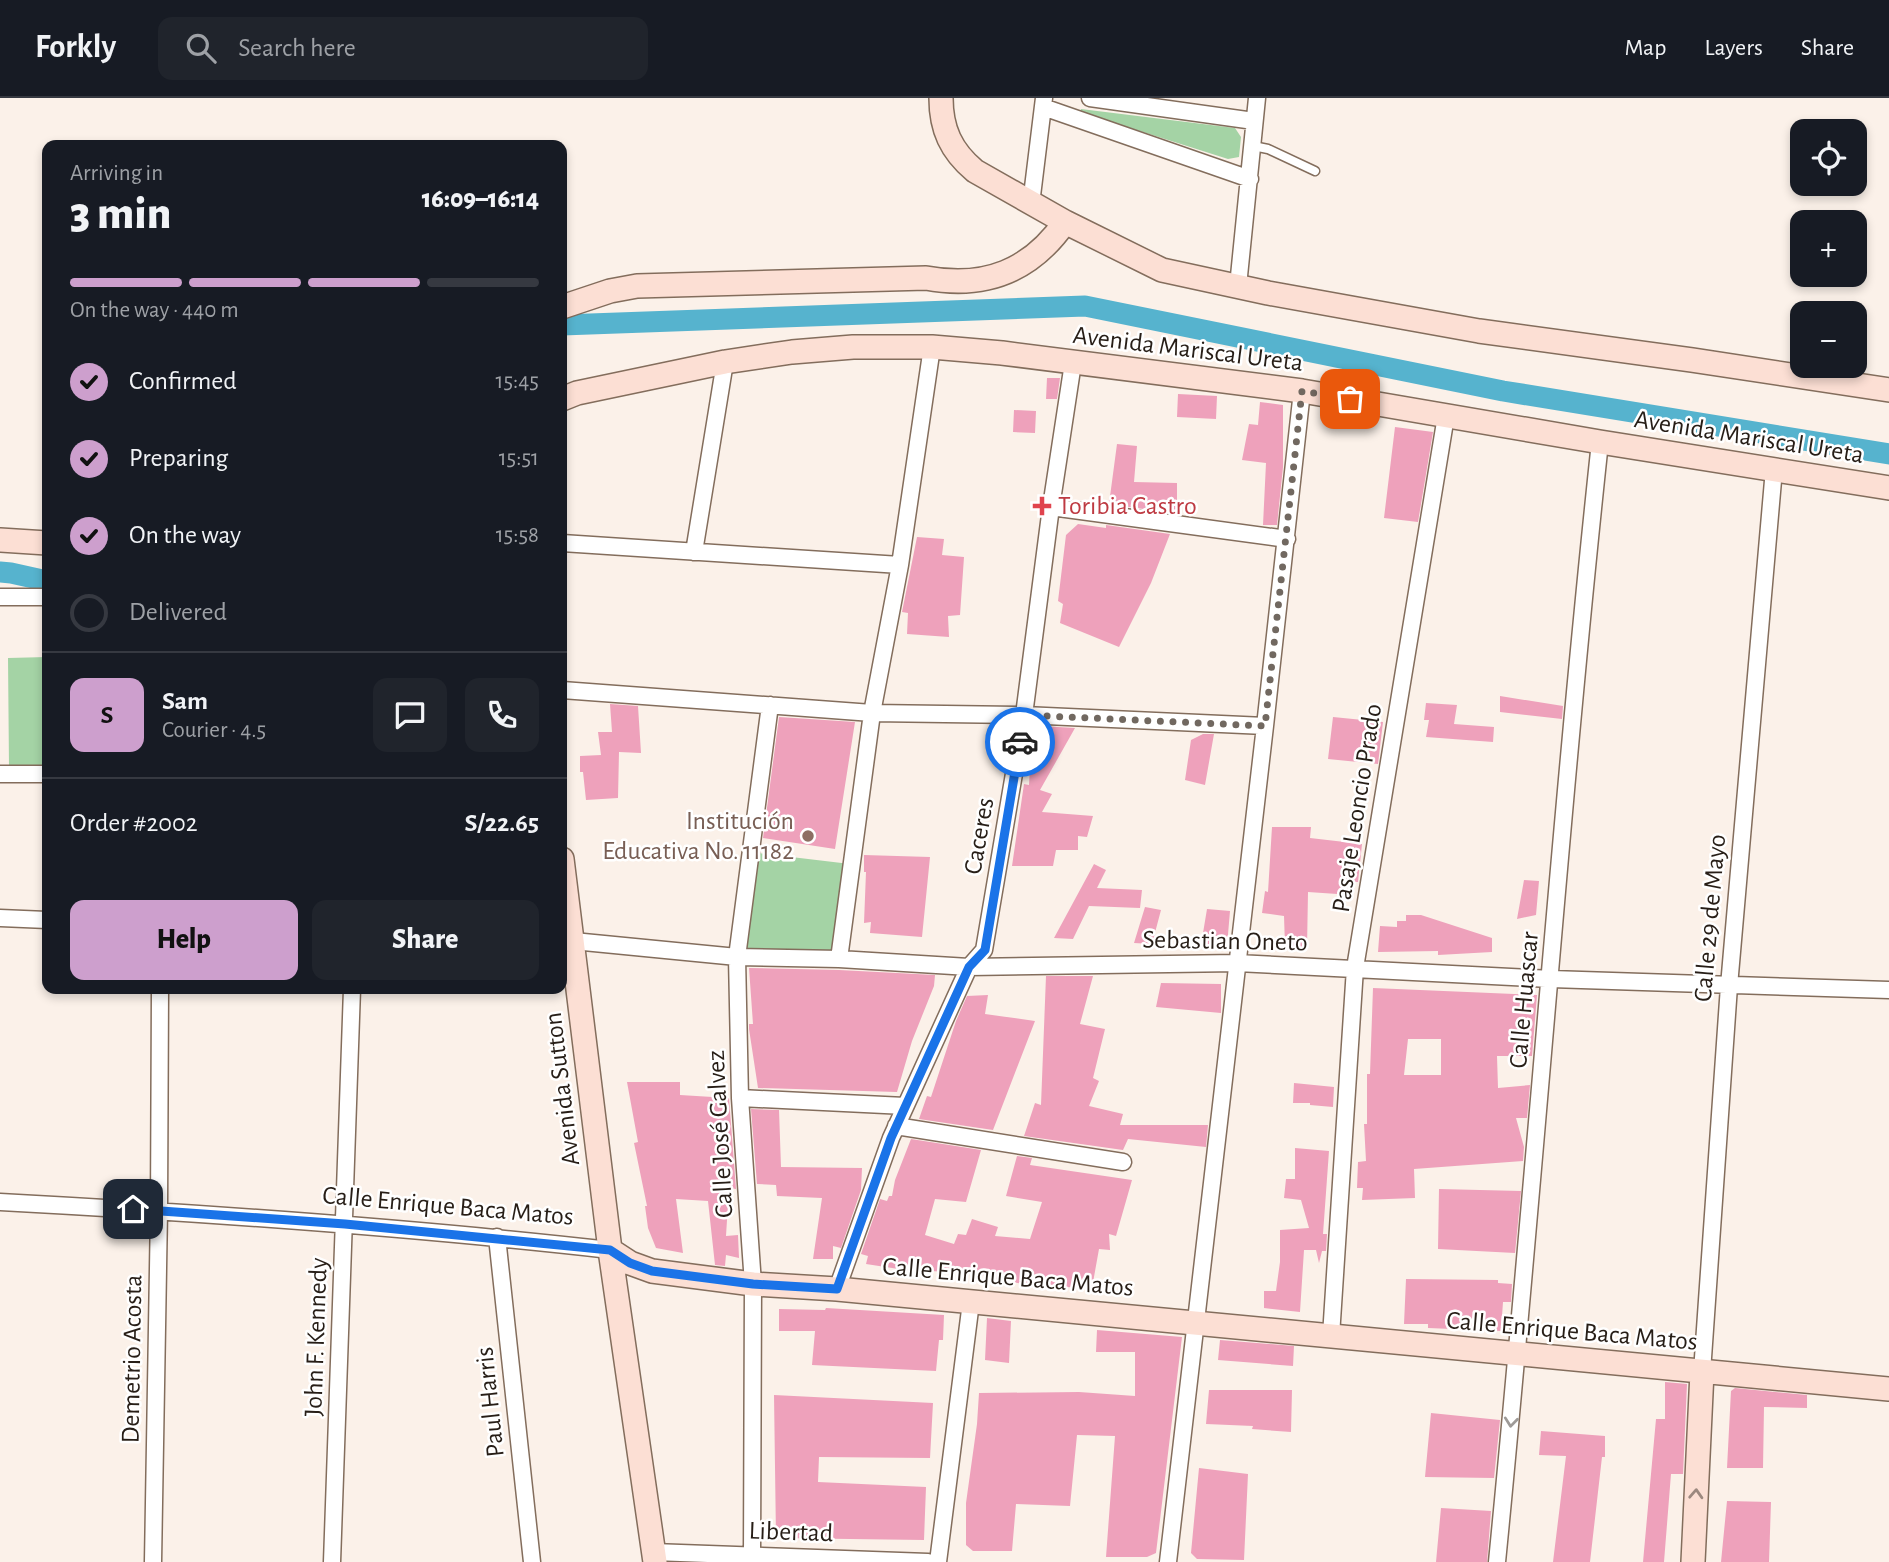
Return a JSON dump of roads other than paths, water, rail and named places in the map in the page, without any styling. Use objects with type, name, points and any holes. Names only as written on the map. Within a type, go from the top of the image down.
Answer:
[{"type":"street","points":[[941,98],[944,127],[957,153],[975,171],[1031,204],[1162,270],[1479,331],[1889,390]]},
{"type":"street","points":[[1090,98],[1254,121]]},
{"type":"street","points":[[1238,286],[1257,98]]},
{"type":"street","points":[[1031,204],[1043,103],[1250,179]]},
{"type":"street","points":[[567,305],[610,291],[637,286],[926,278],[944,281],[979,280],[1004,273],[1027,261],[1048,243],[1065,222]]},
{"type":"street","name":"Avenida Mariscal Ureta","points":[[567,397],[725,362],[792,352],[853,347],[932,347],[1302,391],[1889,488]]},
{"type":"street","points":[[839,959],[872,713],[900,565],[932,347]]},
{"type":"street","points":[[694,552],[725,362]]},
{"type":"street","name":"Caceres","points":[[837,1289],[896,1126],[969,967],[985,950],[1024,715],[1073,363]]},
{"type":"street","points":[[1168,1562],[1302,391]]},
{"type":"street","name":"Pasaje Leoncio Prado","points":[[1331,1336],[1355,968],[1446,416]]},
{"type":"street","name":"Calle Huascar","points":[[1497,1562],[1551,979],[1577,661],[1600,442]]},
{"type":"street","name":"Calle 29 de Mayo","points":[[1702,1372],[1729,986],[1774,469]]},
{"type":"street","points":[[1051,507],[1287,539]]},
{"type":"street","points":[[0,540],[42,543]]},
{"type":"street","points":[[567,543],[900,565]]},
{"type":"street","points":[[0,597],[42,597]]},
{"type":"street","points":[[567,690],[872,713],[1024,715],[1265,726]]},
{"type":"street","name":"Calle José Galvez","points":[[753,1559],[753,1284],[740,1098],[737,957],[770,705]]},
{"type":"street","points":[[0,774],[42,774]]},
{"type":"street","points":[[0,918],[42,920]]},
{"type":"street","name":"Sebastian Oneto","points":[[567,940],[737,957],[839,959],[969,967],[1237,963],[1551,979],[1889,990]]},
{"type":"street","name":"Avenida Sutton","points":[[567,940],[654,1557]]},
{"type":"street","name":"Demetrio Acosta","points":[[153,1562],[160,994]]},
{"type":"street","name":"John F. Kennedy","points":[[332,1562],[352,994]]},
{"type":"street","points":[[740,1098],[905,1106]]},
{"type":"street","points":[[896,1126],[1123,1162]]},
{"type":"street","name":"Calle Enrique Baca Matos","points":[[0,1202],[159,1210],[497,1237],[610,1250],[630,1263],[652,1271],[753,1284],[837,1289],[1196,1322],[1889,1389]]},
{"type":"street","name":"Paul Harris","points":[[497,1237],[532,1562]]},
{"type":"street","points":[[937,1562],[971,1302]]},
{"type":"street","points":[[1693,1562],[1702,1372]]},
{"type":"street","name":"Libertad","points":[[654,1557],[928,1562]]},
{"type":"lane","points":[[1252,146],[1268,149],[1315,171]]},
{"type":"waterway","points":[[567,325],[1085,306],[1503,391],[1889,454]]},
{"type":"waterway","points":[[0,572],[42,580]]},
{"type":"place","name":"Toribia Castro","points":[[1042,506]]},
{"type":"place","name":"Institución Educativa No. 11182","points":[[808,836]]}]
